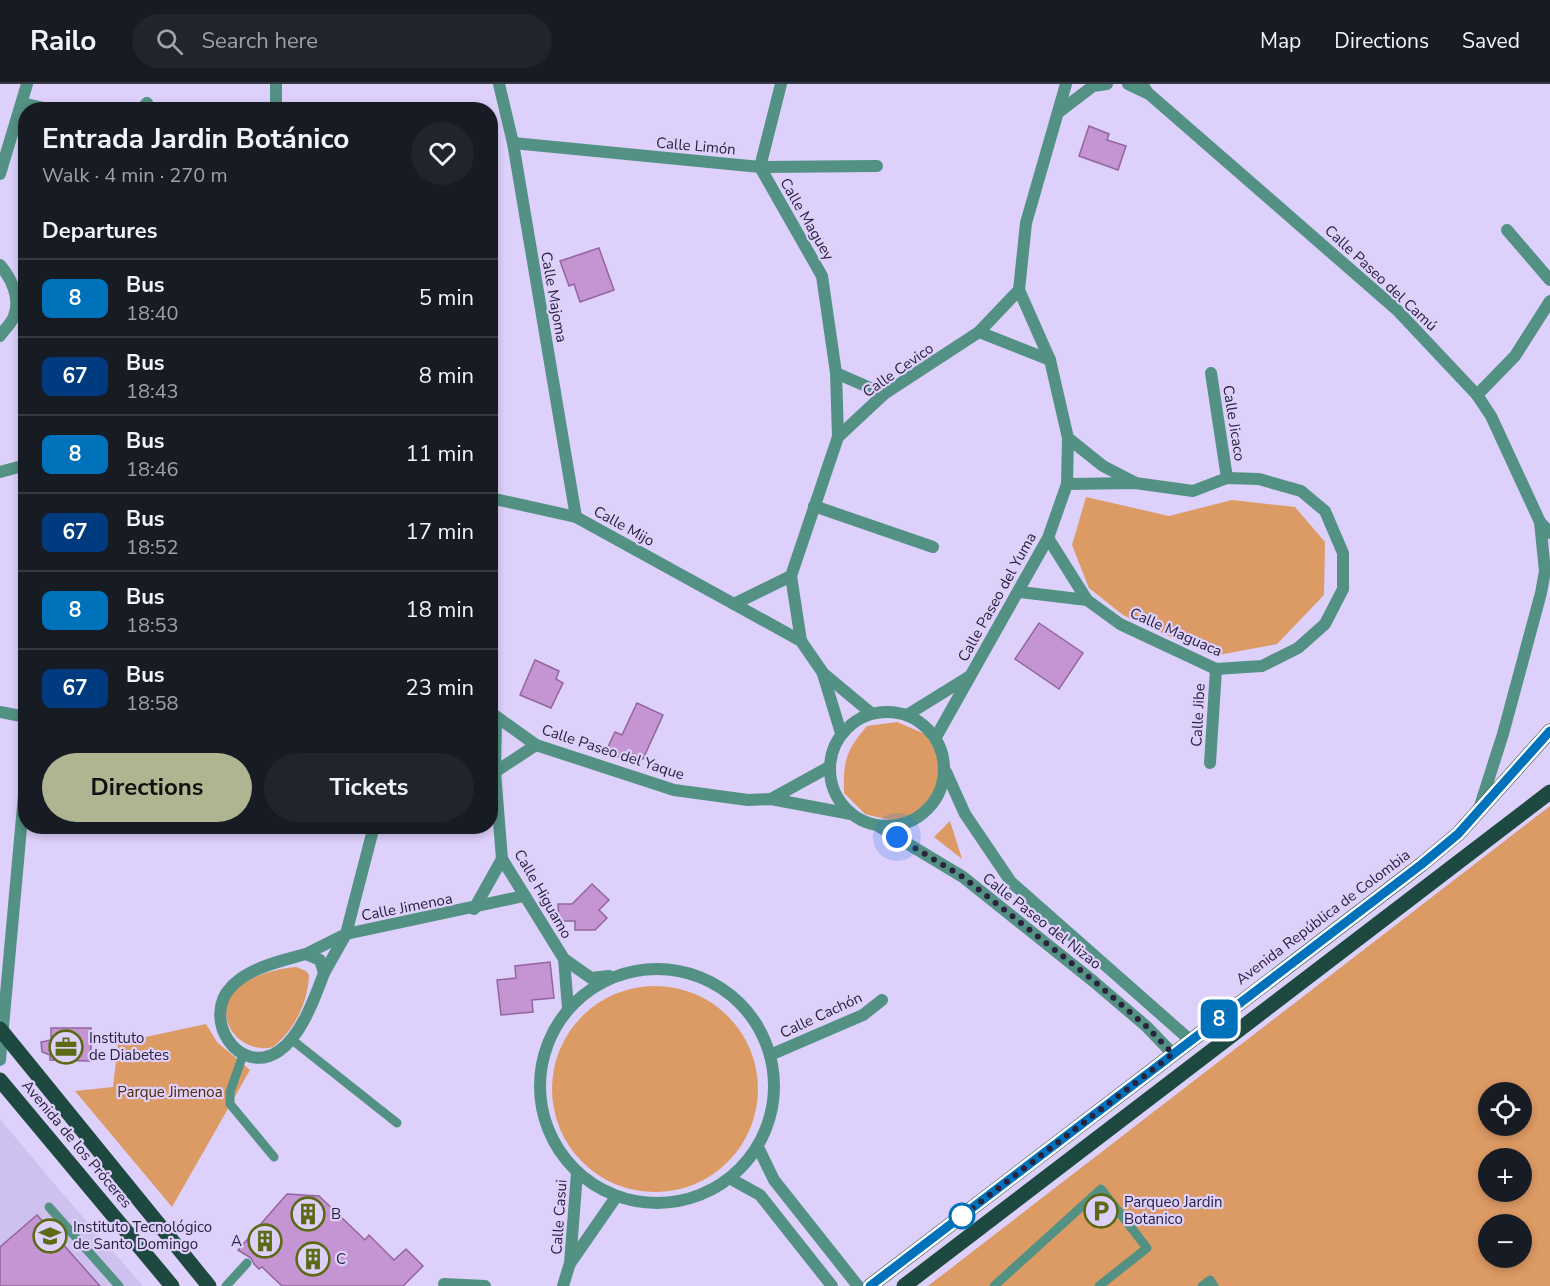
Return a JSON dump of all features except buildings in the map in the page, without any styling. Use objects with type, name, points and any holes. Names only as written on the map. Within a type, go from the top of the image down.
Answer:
[{"type":"main road","name":"Avenida República de Colombia","points":[[870,1286],[1422,864],[1458,834],[1550,731]]},
{"type":"main road","points":[[904,1286],[1550,792]]},
{"type":"main road","name":"Avenida de los Próceres","points":[[2,1031],[209,1286]]},
{"type":"main road","name":"Avenida de los Próceres","points":[[0,1080],[172,1286]]},
{"type":"street","points":[[22,102],[27,84]]},
{"type":"street","points":[[276,84],[276,102]]},
{"type":"street","name":"Calle Majoma","points":[[499,84],[513,143],[576,517]]},
{"type":"street","points":[[760,167],[782,84]]},
{"type":"street","name":"Calle Paseo del Yuma","points":[[936,737],[1020,592],[1048,538],[1067,484],[1068,438],[1050,360],[1019,290],[1026,223],[1066,84]]},
{"type":"street","points":[[1059,112],[1093,86],[1107,84]]},
{"type":"street","name":"Calle Paseo del Camú","points":[[1128,84],[1145,89],[1397,310],[1477,395],[1491,416],[1540,522],[1550,534]]},
{"type":"street","points":[[0,174],[18,116]]},
{"type":"street","name":"Calle Limón","points":[[513,143],[760,167],[877,166]]},
{"type":"street","name":"Calle Maguey","points":[[760,167],[822,276],[836,373],[838,437],[791,576],[801,641],[823,673],[871,713]]},
{"type":"street","points":[[1506,230],[1550,280]]},
{"type":"street","points":[[0,266],[12,280],[15,299],[15,315],[0,336]]},
{"type":"street","name":"Calle Cevico","points":[[838,437],[884,394],[979,332],[1019,290]]},
{"type":"street","points":[[1477,395],[1515,356],[1550,301]]},
{"type":"street","points":[[979,332],[1050,360]]},
{"type":"street","points":[[836,373],[884,394]]},
{"type":"street","name":"Calle Jicaco","points":[[1210,373],[1227,478]]},
{"type":"street","points":[[1068,438],[1103,466],[1135,483]]},
{"type":"street","points":[[0,472],[18,468]]},
{"type":"street","name":"Calle Maguaca","points":[[1048,538],[1087,600],[1120,624],[1216,669],[1262,666],[1298,648],[1325,624],[1343,589],[1343,553],[1324,511],[1301,491],[1259,479],[1227,478],[1193,491],[1135,483],[1067,484]]},
{"type":"street","name":"Calle Mijo","points":[[498,500],[576,517],[734,604]]},
{"type":"street","points":[[814,506],[933,547]]},
{"type":"street","points":[[1478,812],[1503,734],[1541,593],[1545,571],[1540,522]]},
{"type":"street","points":[[734,604],[791,576]]},
{"type":"street","name":"Calle Maguaca","points":[[1020,592],[1087,600]]},
{"type":"street","name":"Calle Maguey","points":[[734,604],[801,641]]},
{"type":"street","name":"Calle Jibe","points":[[1210,763],[1216,669]]},
{"type":"street","name":"Calle Maguey","points":[[823,673],[841,733]]},
{"type":"street","name":"Calle Paseo del Yuma","points":[[908,715],[971,675]]},
{"type":"street","points":[[890,711],[908,715],[924,724],[936,737],[943,754],[946,772],[941,790],[931,807],[915,820],[896,826],[880,826],[851,814],[839,801],[832,785],[830,767],[832,749],[841,733],[855,721],[871,713],[890,711]]},
{"type":"street","points":[[0,712],[18,715]]},
{"type":"street","name":"Calle Paseo del Yaque","points":[[498,718],[536,745],[674,790],[748,800],[771,799],[851,814]]},
{"type":"street","points":[[498,770],[536,745]]},
{"type":"street","name":"Calle Paseo del Yaque","points":[[771,799],[830,767]]},
{"type":"street","name":"Calle Paseo del Nizao","points":[[946,772],[965,814],[1011,882],[1190,1040]]},
{"type":"street","name":"Calle Higuamo","points":[[498,809],[502,859],[564,958],[591,978],[617,975]]},
{"type":"street","name":"Calle Paseo del Nizao","points":[[880,826],[963,877],[1094,981],[1146,1026],[1173,1054]]},
{"type":"street","points":[[0,1060],[20,834]]},
{"type":"street","points":[[346,934],[372,834]]},
{"type":"street","name":"Calle Jimenoa","points":[[474,909],[502,859]]},
{"type":"street","name":"Calle Jimenoa","points":[[243,1055],[230,1044],[219,1016],[230,987],[254,971],[306,954],[346,934],[474,909],[524,896]]},
{"type":"street","name":"Calle Jimenoa","points":[[291,1039],[346,934]]},
{"type":"street","points":[[306,954],[320,960],[324,973]]},
{"type":"street","name":"Calle Higuamo","points":[[564,958],[568,1008]]},
{"type":"street","points":[[643,969],[671,970],[697,976],[714,985],[743,1007],[759,1029],[770,1055],[774,1086],[772,1107],[758,1147],[731,1179],[705,1194],[676,1203],[646,1204],[616,1197],[595,1187],[577,1173],[554,1144],[541,1110],[539,1074],[549,1038],[568,1008],[590,988],[617,975],[643,969]]},
{"type":"street","name":"Calle Cachón","points":[[770,1055],[863,1015],[882,1000]]},
{"type":"street","points":[[243,1055],[256,1059],[268,1057],[280,1050],[291,1039]]},
{"type":"street","points":[[758,1147],[774,1180],[858,1286]]},
{"type":"street","name":"Calle Casui","points":[[563,1286],[570,1263],[577,1173]]},
{"type":"street","points":[[731,1179],[760,1195],[831,1286]]},
{"type":"street","name":"Calle Casui","points":[[570,1263],[616,1197]]},
{"type":"street","points":[[444,1284],[484,1286]]},
{"type":"lane","points":[[291,1039],[397,1124]]},
{"type":"lane","points":[[243,1055],[230,1092],[230,1104],[274,1157]]},
{"type":"lane","points":[[994,1286],[1101,1189],[1148,1248],[1099,1286]]},
{"type":"lane","points":[[49,1207],[119,1286]]},
{"type":"lane","points":[[226,1286],[247,1263]]},
{"type":"lane","points":[[1202,1286],[1209,1280],[1214,1286]]},
{"type":"shaded area","name":"Instituto Tecnológico de Santo Domingo","points":[[0,1119],[56,1186],[143,1286],[0,1286]]},
{"type":"green space","points":[[1086,497],[1169,516],[1232,500],[1295,507],[1325,542],[1324,595],[1277,644],[1213,656],[1123,615],[1089,588],[1072,545]]},
{"type":"green space","points":[[897,722],[925,734],[943,762],[936,788],[925,810],[897,822],[865,814],[844,793],[844,782],[847,756],[854,742],[867,726]]},
{"type":"green space","points":[[1550,806],[1550,1286],[928,1286]]},
{"type":"green space","points":[[950,821],[962,859],[934,837]]},
{"type":"green space","points":[[296,967],[306,971],[309,975],[308,985],[303,1006],[287,1033],[273,1047],[251,1046],[241,1041],[228,1024],[226,1014],[227,1003],[233,993],[246,982],[262,974]]},
{"type":"green space","points":[[655,986],[675,988],[694,994],[712,1003],[728,1016],[741,1032],[750,1050],[756,1069],[758,1089],[756,1109],[750,1128],[741,1146],[728,1162],[712,1175],[694,1184],[675,1190],[655,1192],[635,1190],[616,1184],[598,1175],[582,1162],[569,1146],[560,1128],[554,1109],[552,1089],[554,1069],[560,1050],[569,1032],[582,1016],[598,1003],[616,994],[635,988]]},
{"type":"green space","name":"Parque Jimenoa","points":[[206,1024],[217,1042],[250,1070],[172,1207],[75,1091],[113,1087],[118,1043]]},
{"type":"bus line","name":"8","points":[[870,1286],[1422,864],[1458,834],[1550,731]]},
{"type":"place","name":"Instituto de Diabetes","points":[[66,1047]]},
{"type":"place","name":"Parqueo Jardin Botanico","points":[[1101,1211]]},
{"type":"place","name":"B","points":[[308,1214]]},
{"type":"place","name":"Instituto Tecnológico de Santo Domingo","points":[[50,1236]]},
{"type":"place","name":"A","points":[[265,1241]]},
{"type":"place","name":"C","points":[[313,1259]]},
{"type":"route","points":[[897,837],[963,877],[1094,981],[1146,1026],[1173,1054],[957,1220],[962,1216]]}]
